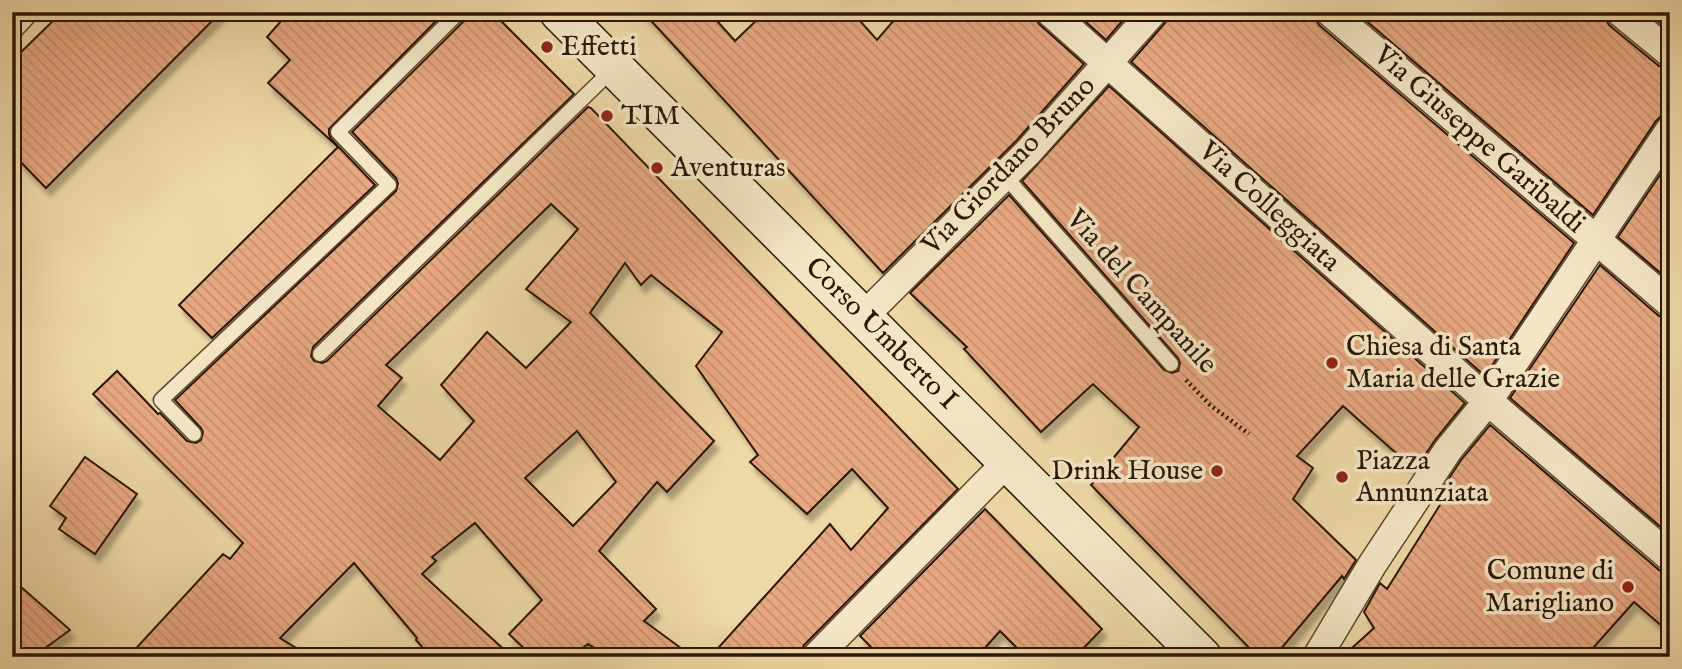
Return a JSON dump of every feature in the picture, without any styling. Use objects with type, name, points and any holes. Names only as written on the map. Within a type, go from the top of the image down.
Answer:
[{"type":"street","points":[[12,24],[23,12]]},
{"type":"street","name":"Corso Umberto I","points":[[559,12],[1202,657]]},
{"type":"street","name":"Via Colleggiata","points":[[1050,12],[1488,401],[1670,557]]},
{"type":"street","name":"Via Giordano Bruno","points":[[863,317],[1029,151],[1153,12]]},
{"type":"street","name":"Via Giuseppe Garibaldi","points":[[1330,12],[1670,303]]},
{"type":"street","points":[[1620,12],[1670,53]]},
{"type":"street","points":[[1317,657],[1371,565],[1448,450],[1488,401],[1670,130]]},
{"type":"street","points":[[816,657],[1008,461]]},
{"type":"lane","points":[[194,434],[161,400],[389,185],[338,132],[459,12]]},
{"type":"lane","points":[[320,354],[614,68]]},
{"type":"lane","name":"Via del Campanile","points":[[1004,175],[1171,364]]},
{"type":"path","name":"Via del Campanile","points":[[1171,364],[1210,405],[1249,434]]},
{"type":"building","points":[[62,12],[221,12],[46,188],[12,153],[12,61]]},
{"type":"building","points":[[289,12],[445,12],[329,129],[331,139],[375,185],[212,338],[179,305],[338,147],[268,83],[290,60],[267,37]]},
{"type":"building","points":[[468,12],[492,12],[574,94],[313,347],[311,356],[314,361],[327,361],[588,107],[958,489],[804,645],[799,657],[710,657],[830,524],[851,550],[888,508],[852,469],[807,514],[750,462],[758,455],[696,366],[722,332],[651,275],[641,285],[625,263],[590,313],[714,441],[667,492],[657,482],[599,551],[656,609],[644,621],[693,657],[609,657],[588,644],[570,657],[533,657],[509,634],[542,600],[475,523],[432,557],[436,561],[422,574],[512,657],[431,657],[354,563],[280,638],[311,657],[128,657],[223,554],[230,559],[243,543],[93,394],[117,371],[187,441],[196,443],[201,440],[201,428],[175,400],[396,191],[396,178],[352,132],[466,19]],"holes":[[[551,204],[578,229],[526,289],[571,322],[526,368],[487,332],[441,385],[474,421],[440,460],[378,406],[402,378],[386,365]],[[577,431],[616,482],[573,526],[525,478]]]},
{"type":"building","points":[[643,12],[709,12],[735,41],[765,12],[852,12],[877,40],[901,12],[1034,12],[1039,24],[1084,64],[1017,140],[883,273]]},
{"type":"building","points":[[1075,12],[1130,12],[1106,40]]},
{"type":"building","points":[[1169,12],[1314,12],[1319,25],[1574,243],[1485,376],[1131,62],[1165,23]]},
{"type":"building","points":[[1356,12],[1604,12],[1609,25],[1659,66],[1670,69],[1670,114],[1662,115],[1656,121],[1593,215]]},
{"type":"building","points":[[1647,12],[1670,12],[1670,31]]},
{"type":"building","points":[[1109,86],[1465,403],[1415,470],[1343,406],[1297,456],[1313,468],[1293,499],[1356,560],[1344,579],[1342,576],[1274,657],[1258,657],[1091,485],[1139,427],[1093,384],[1041,432],[964,349],[967,347],[910,293],[1009,195],[1164,370],[1172,373],[1178,371],[1178,358],[1022,181]]},
{"type":"building","points":[[1670,160],[1670,281],[1618,237]]},
{"type":"building","points":[[1600,265],[1659,316],[1670,319],[1670,535],[1510,398]]},
{"type":"building","points":[[1490,425],[1659,570],[1670,573],[1670,633],[1634,602],[1585,657],[1342,657],[1374,628],[1364,612],[1380,583],[1387,589],[1445,497],[1440,492],[1461,460]]},
{"type":"building","points":[[85,457],[137,494],[95,554],[59,529],[66,518],[50,506]]},
{"type":"building","points":[[985,509],[1102,629],[1075,657],[1026,657],[1000,631],[977,657],[881,657],[860,636]]},
{"type":"building","points":[[12,579],[70,630],[33,657],[12,657]]},
{"type":"place","name":"Effetti","points":[[547,47]]},
{"type":"place","name":"TIM","points":[[607,116]]},
{"type":"place","name":"Aventuras","points":[[657,168]]},
{"type":"place","name":"Chiesa di Santa Maria delle Grazie","points":[[1332,363]]},
{"type":"place","name":"Drink House","points":[[1217,471]]},
{"type":"place","name":"Piazza Annunziata","points":[[1342,477]]},
{"type":"place","name":"Comune di Marigliano","points":[[1628,587]]}]
